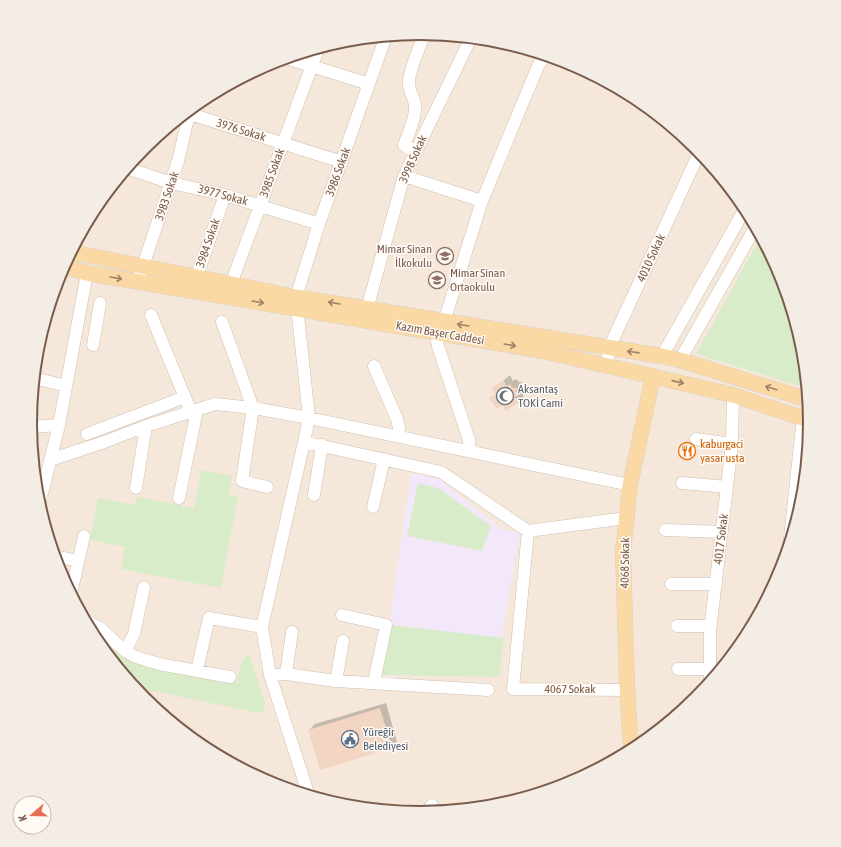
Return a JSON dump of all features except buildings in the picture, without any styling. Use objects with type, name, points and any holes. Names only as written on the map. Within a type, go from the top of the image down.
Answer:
[{"type":"main road","name":"Kazım Başer Caddesi","points":[[77,253],[143,267],[197,276],[232,291]]},
{"type":"main road","name":"Kazım Başer Caddesi","points":[[70,268],[87,273],[200,292],[232,291],[439,327],[662,356],[680,360],[803,398]]},
{"type":"main road","name":"Kazım Başer Caddesi","points":[[296,303],[367,309],[439,327],[733,394],[804,419]]},
{"type":"main road","name":"4068 Sokak","points":[[631,744],[627,690],[623,552],[630,485],[653,376]]},
{"type":"street","points":[[416,152],[404,145],[415,109],[409,89],[409,79],[423,40]]},
{"type":"street","name":"3986 Sokak","points":[[296,303],[319,224],[384,42]]},
{"type":"street","name":"3998 Sokak","points":[[367,309],[404,176],[470,43]]},
{"type":"street","name":"3985 Sokak","points":[[232,291],[260,206],[316,55]]},
{"type":"street","points":[[470,451],[469,440],[438,346],[439,327],[482,201],[538,66],[542,59]]},
{"type":"street","points":[[295,61],[369,84]]},
{"type":"street","name":"3976 Sokak","points":[[194,114],[342,162]]},
{"type":"street","name":"3983 Sokak","points":[[138,281],[172,182],[178,162],[187,119]]},
{"type":"street","name":"4010 Sokak","points":[[607,366],[609,348],[697,158]]},
{"type":"street","name":"3977 Sokak","points":[[133,170],[172,182],[225,195],[319,224]]},
{"type":"street","points":[[404,176],[482,201]]},
{"type":"street","name":"3984 Sokak","points":[[200,292],[197,276],[225,195]]},
{"type":"street","points":[[662,356],[742,214]]},
{"type":"street","points":[[680,360],[753,232]]},
{"type":"street","points":[[43,490],[59,425],[87,273]]},
{"type":"street","points":[[93,345],[100,303]]},
{"type":"street","points":[[296,303],[309,418],[262,627],[270,674],[307,790]]},
{"type":"street","points":[[151,315],[185,397],[194,411],[179,498]]},
{"type":"street","points":[[78,322],[96,325]]},
{"type":"street","points":[[222,322],[253,408],[242,481],[268,487]]},
{"type":"street","points":[[374,366],[397,419],[399,428],[398,436]]},
{"type":"street","points":[[39,379],[66,386]]},
{"type":"street","name":"4017 Sokak","points":[[710,675],[711,626],[732,444],[733,394]]},
{"type":"street","points":[[87,434],[185,397]]},
{"type":"street","points":[[50,460],[146,426],[215,404],[253,408],[309,418],[630,485]]},
{"type":"street","points":[[37,427],[59,425]]},
{"type":"street","points":[[136,488],[146,426]]},
{"type":"street","points":[[696,439],[732,444]]},
{"type":"street","points":[[304,442],[441,472],[528,531],[626,518]]},
{"type":"street","points":[[314,495],[322,445]]},
{"type":"street","points":[[794,509],[803,448]]},
{"type":"street","points":[[373,507],[384,459]]},
{"type":"street","points":[[682,483],[727,487]]},
{"type":"street","points":[[665,530],[722,532]]},
{"type":"street","name":"4067 Sokak","points":[[528,531],[513,689],[627,690]]},
{"type":"street","points":[[73,585],[84,536]]},
{"type":"street","points":[[61,557],[78,561]]},
{"type":"street","points":[[671,584],[716,584]]},
{"type":"street","points":[[125,650],[134,634],[144,587]]},
{"type":"street","points":[[342,615],[386,625],[374,682]]},
{"type":"street","points":[[198,670],[209,618],[262,627]]},
{"type":"street","points":[[94,625],[136,657],[159,664],[230,676]]},
{"type":"street","points":[[677,626],[711,626]]},
{"type":"street","points":[[286,674],[292,632]]},
{"type":"street","points":[[336,681],[343,641]]},
{"type":"street","points":[[678,669],[710,669]]},
{"type":"street","points":[[270,674],[286,674],[336,681],[374,682],[488,690]]},
{"type":"shaded area","points":[[420,40],[446,41],[471,43],[520,53],[544,60],[590,80],[612,91],[654,119],[692,152],[709,171],[725,190],[753,232],[775,277],[784,300],[797,349],[803,398],[804,424],[801,474],[797,498],[784,547],[775,570],[753,615],[725,657],[692,695],[673,712],[654,728],[612,756],[567,778],[544,787],[495,800],[471,804],[420,807],[395,806],[370,804],[321,794],[297,787],[251,767],[229,756],[187,728],[149,695],[132,676],[116,657],[88,615],[66,570],[57,547],[44,498],[40,474],[37,424],[38,398],[40,373],[50,324],[57,300],[77,254],[88,232],[116,190],[149,152],[168,135],[187,119],[229,91],[274,69],[297,60],[346,47],[370,43]]},
{"type":"shaded area","points":[[411,473],[439,479],[501,529],[520,533],[495,675],[385,676],[393,621],[390,619]]},
{"type":"green space","points":[[758,242],[775,277],[784,300],[797,349],[802,386],[696,354]]},
{"type":"green space","points":[[201,470],[232,476],[229,494],[238,496],[221,588],[121,569],[125,547],[90,540],[98,498],[135,505],[137,497],[194,508]]},
{"type":"green space","points":[[418,483],[438,488],[491,526],[482,551],[407,536]]},
{"type":"green space","points":[[390,625],[504,638],[499,677],[382,675]]},
{"type":"green space","points":[[108,646],[126,659],[147,668],[237,683],[241,662],[248,654],[250,656],[265,704],[263,712],[259,713],[144,689]]},
{"type":"place","name":"Mimar Sinan İlkokulu","points":[[445,256]]},
{"type":"place","name":"Mimar Sinan Ortaokulu","points":[[437,280]]},
{"type":"place","name":"Aksantaş TOKİ Cami","points":[[505,396]]},
{"type":"place","name":"kaburgaci yasar usta","points":[[687,451]]},
{"type":"place","name":"Yüreğir Belediyesi","points":[[350,739]]}]
